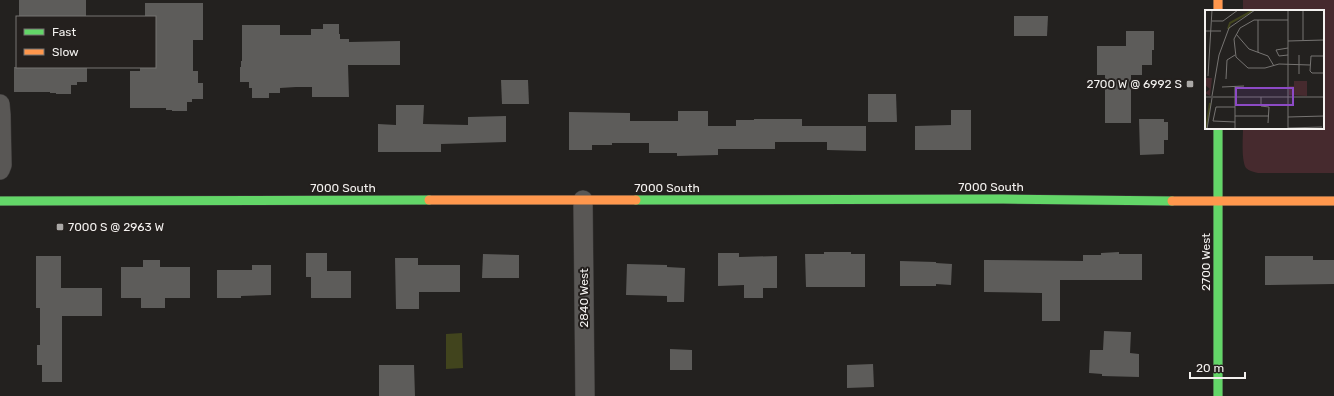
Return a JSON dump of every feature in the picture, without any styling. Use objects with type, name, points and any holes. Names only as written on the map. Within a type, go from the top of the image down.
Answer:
[{"type":"main road","name":"2700 West","points":[[1218,129],[1218,396]]},
{"type":"main road","name":"7000 South","points":[[0,201],[1003,199],[1218,201],[1334,200]]},
{"type":"street","points":[[0,104],[2,165],[0,170]]},
{"type":"street","name":"2840 West","points":[[583,200],[585,396]]},
{"type":"shaded area","points":[[1243,0],[1334,0],[1334,173],[1258,173],[1250,171],[1246,168],[1243,154],[1243,129],[1324,129],[1324,10],[1243,10]]},
{"type":"shaded area","points":[[462,333],[463,368],[446,369],[446,334]]},
{"type":"building","points":[[19,0],[86,0],[86,16],[19,16]]},
{"type":"building","points":[[145,3],[203,3],[203,40],[193,40],[193,71],[198,71],[198,83],[203,83],[203,99],[192,99],[192,102],[187,102],[187,111],[172,111],[166,110],[166,108],[130,108],[130,71],[140,71],[140,68],[156,68],[156,16],[145,16]]},
{"type":"building","points":[[1014,16],[1048,16],[1047,36],[1014,36]]},
{"type":"building","points":[[323,24],[339,24],[340,39],[349,39],[349,42],[400,41],[400,65],[348,65],[349,97],[312,97],[312,87],[296,87],[280,88],[280,93],[269,93],[269,98],[252,98],[252,88],[249,88],[249,82],[240,82],[240,67],[242,61],[242,25],[280,25],[280,35],[311,35],[311,29],[323,29]]},
{"type":"building","points":[[1126,31],[1154,31],[1152,65],[1142,65],[1142,75],[1131,75],[1131,123],[1105,123],[1105,75],[1097,75],[1097,46],[1126,46]]},
{"type":"building","points":[[14,67],[87,68],[87,82],[77,82],[77,85],[71,85],[71,94],[56,94],[50,92],[14,92]]},
{"type":"building","points":[[501,80],[528,80],[529,104],[502,104]]},
{"type":"building","points":[[868,94],[896,94],[897,122],[868,122]]},
{"type":"building","points":[[396,105],[424,105],[423,124],[468,125],[468,117],[506,116],[506,142],[441,144],[441,152],[378,152],[378,124],[396,125]]},
{"type":"building","points":[[951,110],[971,110],[971,150],[915,150],[915,126],[951,125]]},
{"type":"building","points":[[678,111],[708,111],[708,126],[736,126],[736,120],[802,119],[802,126],[866,126],[866,151],[827,150],[827,142],[775,142],[775,149],[718,149],[718,155],[677,156],[677,153],[649,153],[649,143],[612,143],[612,145],[592,145],[592,150],[569,150],[569,112],[630,113],[630,121],[678,121]]},
{"type":"building","points":[[1139,119],[1164,119],[1164,122],[1168,122],[1168,140],[1164,140],[1164,154],[1140,155]]},
{"type":"building","points":[[824,252],[851,252],[851,254],[865,254],[865,287],[806,287],[805,254],[824,254]]},
{"type":"building","points":[[1119,252],[1119,254],[1142,254],[1142,280],[1060,280],[1060,321],[1042,321],[1042,293],[984,292],[984,260],[1083,261],[1083,255],[1101,255],[1101,253]]},
{"type":"building","points":[[306,253],[327,253],[327,271],[351,271],[351,298],[311,298],[311,277],[306,277]]},
{"type":"building","points":[[718,253],[739,253],[739,257],[777,256],[777,288],[763,288],[763,298],[744,298],[744,285],[718,286]]},
{"type":"building","points":[[483,254],[519,255],[519,278],[482,278]]},
{"type":"building","points":[[36,256],[61,256],[61,288],[102,288],[102,316],[62,316],[62,382],[42,382],[42,365],[37,365],[37,345],[40,345],[40,308],[36,308]]},
{"type":"building","points":[[1265,256],[1313,256],[1313,260],[1334,260],[1334,284],[1265,285]]},
{"type":"building","points":[[395,258],[418,258],[418,265],[460,265],[460,292],[419,292],[419,309],[396,309]]},
{"type":"building","points":[[143,260],[160,260],[160,267],[190,267],[190,298],[165,298],[165,308],[141,308],[141,298],[121,298],[121,267],[143,267]]},
{"type":"building","points":[[900,261],[952,264],[951,285],[936,284],[936,286],[900,286]]},
{"type":"building","points":[[627,264],[667,265],[667,267],[685,268],[684,302],[667,302],[667,296],[626,295]]},
{"type":"building","points":[[252,265],[271,265],[271,295],[241,296],[241,298],[217,298],[217,270],[252,270]]},
{"type":"building","points":[[1104,331],[1131,332],[1130,353],[1139,354],[1139,377],[1102,376],[1102,374],[1089,373],[1090,350],[1103,350]]},
{"type":"building","points":[[670,349],[692,350],[692,370],[670,370]]},
{"type":"building","points":[[873,364],[874,387],[847,388],[847,365]]},
{"type":"building","points":[[379,365],[414,365],[415,396],[379,396]]},
{"type":"traffic: fast","points":[[1218,129],[1218,396]]},
{"type":"traffic: fast","points":[[636,200],[1003,199],[1172,201]]},
{"type":"traffic: fast","points":[[0,201],[429,200]]},
{"type":"traffic: slow","points":[[1218,0],[1218,10]]},
{"type":"traffic: slow","points":[[429,200],[636,200]]},
{"type":"traffic: slow","points":[[1172,201],[1334,201]]},
{"type":"place","name":"2700 W @ 6992 S","points":[[1190,84]]},
{"type":"place","name":"7000 S @ 2963 W","points":[[60,227]]}]
